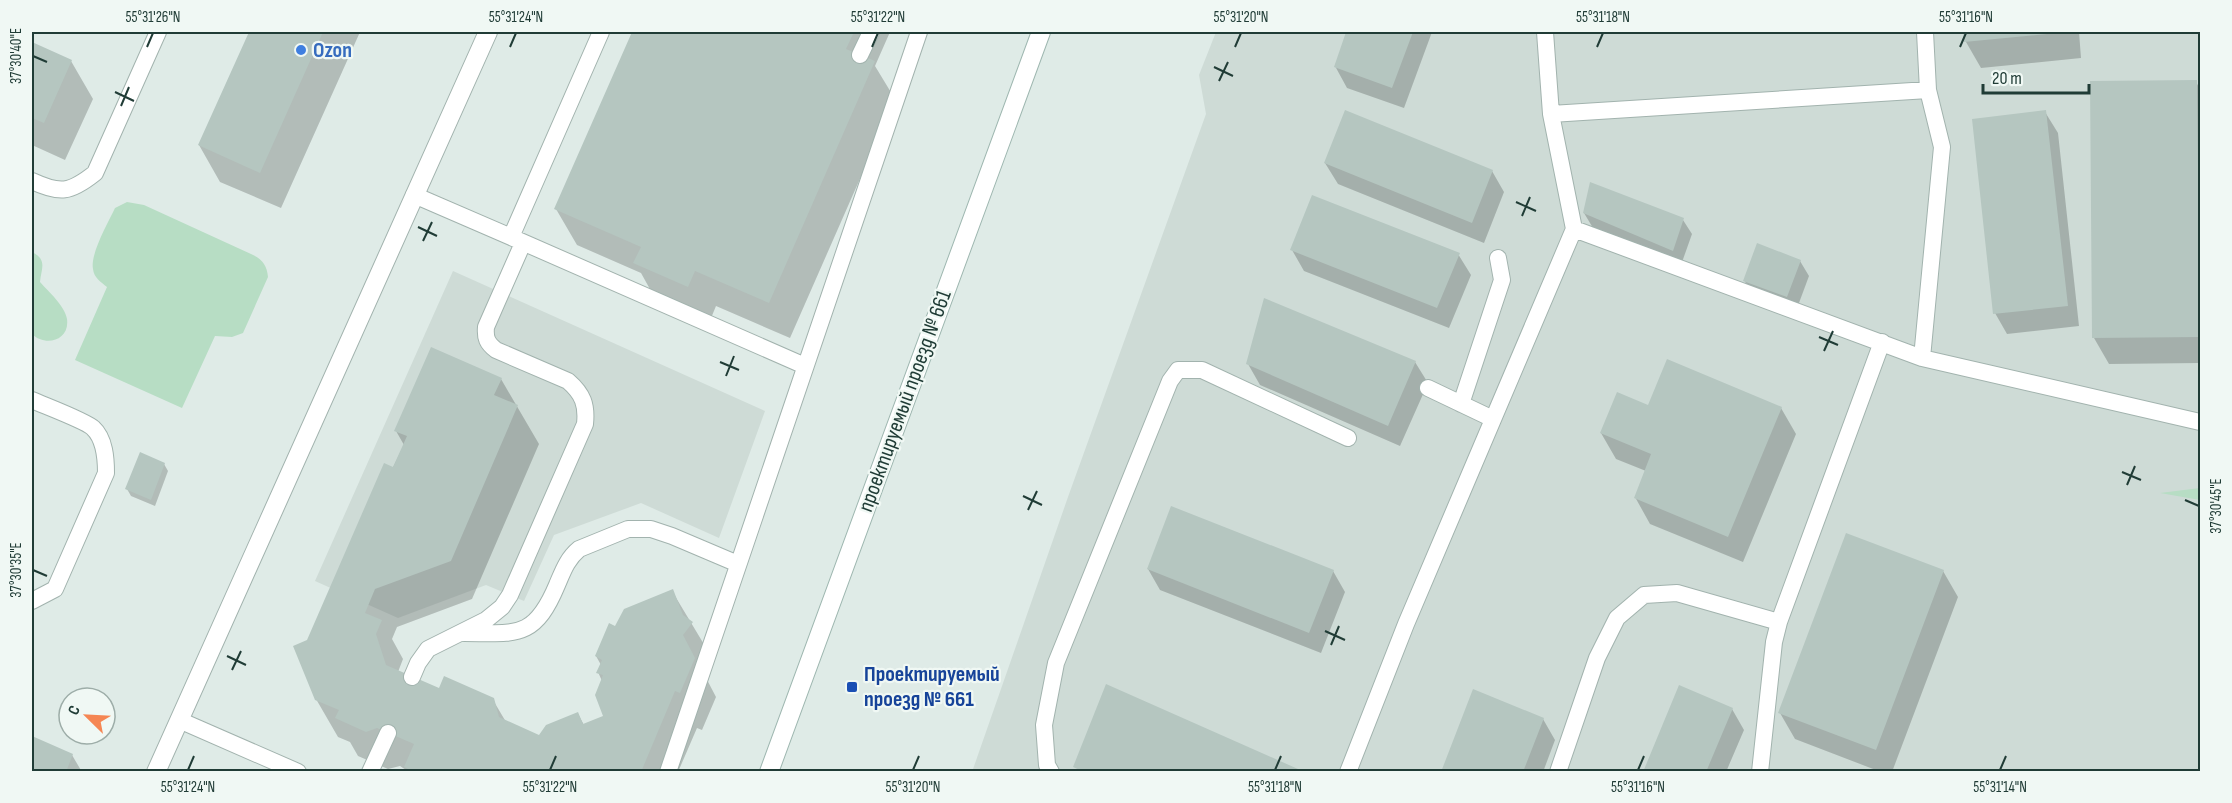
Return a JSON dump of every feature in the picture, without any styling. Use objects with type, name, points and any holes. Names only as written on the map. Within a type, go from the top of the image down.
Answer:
[{"type":"street","points":[[156,771],[488,32]]},
{"type":"street","name":"проектируемый проезд № 661","points":[[769,771],[1041,32]]},
{"type":"lane","points":[[32,181],[60,190],[78,187],[94,173],[158,32]]},
{"type":"lane","points":[[412,677],[428,649],[494,614],[510,595],[585,424],[586,410],[583,398],[568,381],[496,350],[488,344],[485,336],[486,327],[517,240],[601,32]]},
{"type":"lane","points":[[860,55],[871,32]]},
{"type":"lane","points":[[668,771],[919,32]]},
{"type":"lane","points":[[1348,771],[1406,624],[1574,229],[1551,114],[1545,32]]},
{"type":"lane","points":[[1922,358],[1942,147],[1928,90],[1925,32]]},
{"type":"lane","points":[[1551,114],[1928,90]]},
{"type":"lane","points":[[414,195],[806,366]]},
{"type":"lane","points":[[1574,229],[1922,358],[2200,422]]},
{"type":"lane","points":[[1461,404],[1502,280],[1498,258]]},
{"type":"lane","points":[[1760,771],[1774,642],[1779,622],[1882,342]]},
{"type":"lane","points":[[1051,771],[1047,765],[1044,725],[1056,663],[1165,391],[1178,370],[1202,370],[1348,438]]},
{"type":"lane","points":[[1428,388],[1493,419]]},
{"type":"lane","points":[[32,400],[93,427],[102,442],[106,458],[106,473],[55,589],[32,601]]},
{"type":"lane","points":[[457,633],[512,633],[527,628],[537,621],[548,608],[567,562],[579,549],[628,529],[661,531],[738,564]]},
{"type":"lane","points":[[1558,771],[1597,658],[1617,618],[1644,595],[1677,593],[1779,622]]},
{"type":"lane","points":[[179,720],[298,771]]},
{"type":"lane","points":[[370,771],[388,733]]},
{"type":"shaded area","points":[[1216,32],[2200,32],[2200,771],[972,772],[1206,114],[1199,75]]},
{"type":"shaded area","points":[[453,271],[765,411],[719,538],[641,503],[554,535],[524,601],[486,585],[398,618],[315,581]]},
{"type":"green space","points":[[127,202],[144,205],[251,254],[261,260],[266,269],[268,277],[243,333],[232,337],[215,336],[182,408],[75,360],[107,287],[95,275],[94,255],[115,208]]},
{"type":"green space","points":[[32,252],[42,262],[40,282],[66,314],[65,332],[55,340],[43,340],[32,334]]},
{"type":"green space","points":[[2200,488],[2200,500],[2160,493]]},
{"type":"building","points":[[249,32],[323,32],[260,173],[198,145]]},
{"type":"building","points":[[632,32],[854,32],[846,49],[875,61],[769,303],[695,271],[688,287],[633,263],[641,247],[554,209]]},
{"type":"building","points":[[1346,32],[1413,32],[1392,88],[1334,67]]},
{"type":"building","points":[[1963,32],[2057,32],[2057,33],[1964,42]]},
{"type":"building","points":[[32,42],[72,60],[44,123],[32,118]]},
{"type":"building","points":[[2197,80],[2200,337],[2092,338],[2090,81]]},
{"type":"building","points":[[1345,110],[1493,170],[1472,223],[1324,163]]},
{"type":"building","points":[[2046,110],[2068,306],[1993,314],[1972,119]]},
{"type":"building","points":[[1590,182],[1684,218],[1673,251],[1583,213]]},
{"type":"building","points":[[1312,195],[1460,253],[1437,308],[1290,250]]},
{"type":"building","points":[[1757,243],[1801,260],[1787,297],[1743,281]]},
{"type":"building","points":[[1264,298],[1416,361],[1388,426],[1246,364]]},
{"type":"building","points":[[431,347],[502,378],[494,395],[518,405],[451,561],[375,589],[365,613],[382,620],[376,634],[386,665],[439,688],[444,676],[494,698],[499,717],[539,735],[546,725],[578,712],[583,724],[603,716],[595,695],[603,675],[596,673],[602,660],[595,656],[609,623],[615,626],[624,609],[673,589],[683,615],[693,622],[683,635],[695,658],[680,693],[675,691],[641,772],[414,772],[404,767],[414,744],[377,728],[366,732],[335,718],[339,710],[315,700],[293,646],[307,640],[384,463],[393,467],[407,436],[394,431]]},
{"type":"building","points":[[1667,359],[1782,407],[1728,537],[1634,498],[1651,454],[1600,433],[1617,392],[1648,405]]},
{"type":"building","points":[[140,452],[165,463],[151,500],[125,489]]},
{"type":"building","points":[[1171,506],[1334,570],[1309,633],[1147,569]]},
{"type":"building","points":[[1846,533],[1944,570],[1876,750],[1778,713]]},
{"type":"building","points":[[1106,684],[1298,769],[1297,772],[1084,772],[1073,767]]},
{"type":"building","points":[[1679,685],[1733,708],[1706,772],[1643,772]]},
{"type":"building","points":[[1473,689],[1544,718],[1523,772],[1441,772]]},
{"type":"building","points":[[32,736],[73,754],[66,772],[32,772]]},
{"type":"place","name":"Ozon","points":[[301,50]]},
{"type":"place","name":"Проектируемый проезд № 661","points":[[852,687]]}]
